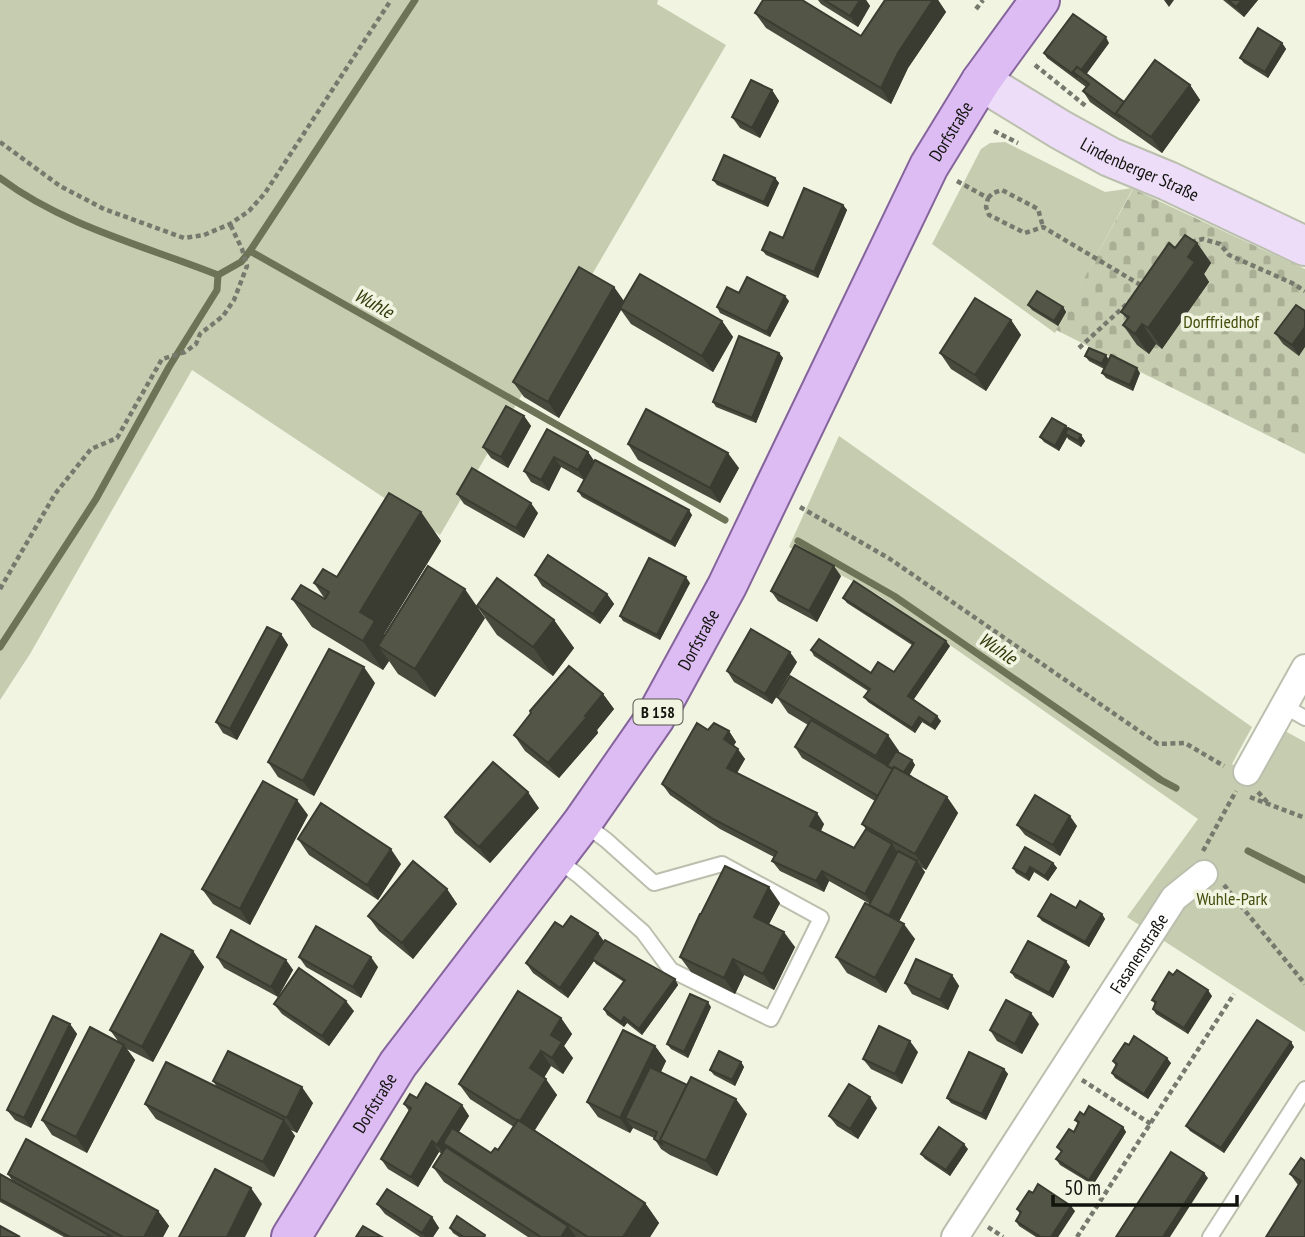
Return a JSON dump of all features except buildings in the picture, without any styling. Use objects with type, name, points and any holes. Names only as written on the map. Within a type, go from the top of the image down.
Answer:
[{"type":"main road","name":"Dorfstraße","points":[[291,1237],[398,1063],[582,823],[654,718],[727,586],[929,166],[981,81],[1040,0]]},
{"type":"street","name":"Lindenberger Straße","points":[[981,81],[1110,157],[1168,181],[1305,246]]},
{"type":"street","points":[[1245,775],[1294,712],[1305,668]]},
{"type":"street","name":"Fasanenstraße","points":[[955,1237],[1174,898],[1204,874]]},
{"type":"lane","points":[[554,858],[578,875],[643,932],[671,970],[771,1019],[821,918],[722,864],[654,883],[606,840],[582,823]]},
{"type":"lane","points":[[1210,1237],[1305,1089]]},
{"type":"path","points":[[0,142],[60,186],[104,209],[184,238],[204,235],[230,224],[249,211],[265,193],[391,0]]},
{"type":"path","points":[[976,9],[983,0]]},
{"type":"path","points":[[957,181],[988,198]]},
{"type":"path","points":[[1043,227],[1025,233],[989,215],[986,207],[988,198],[993,192],[1003,190],[1038,209],[1043,227],[1153,292]]},
{"type":"path","points":[[0,589],[55,494],[92,449],[117,438],[162,359],[185,352],[196,344],[200,334],[223,316],[234,300],[247,266],[230,224]]},
{"type":"path","points":[[1189,242],[1203,239],[1220,244],[1229,255],[1292,283],[1305,292]]},
{"type":"path","points":[[1079,348],[1154,278]]},
{"type":"path","points":[[799,506],[890,559],[1158,744],[1185,743],[1245,775],[1203,851],[1204,874],[1223,883],[1305,984]]},
{"type":"path","points":[[1268,803],[1305,818]]},
{"type":"path","points":[[1077,1237],[1234,994]]},
{"type":"path","points":[[1064,1069],[1151,1124]]},
{"type":"green space","points":[[0,0],[658,0],[657,4],[726,45],[440,535],[192,370],[30,654],[0,700]]},
{"type":"green space","points":[[1005,142],[1105,192],[1133,188],[1055,333],[932,244],[981,149],[990,143]]},
{"type":"green space","name":"Dorffriedhof","points":[[1133,189],[1305,269],[1305,454],[1056,330]]},
{"type":"green space","name":"Wuhle-Park","points":[[839,436],[1252,727],[1232,764],[1258,778],[1285,731],[1305,742],[1305,1032],[1127,917],[1198,819],[880,596],[789,547]]},
{"type":"waterway","points":[[250,251],[415,0]]},
{"type":"waterway","name":"Wuhle","points":[[0,178],[25,195],[78,222],[218,275],[241,262],[250,251],[725,520]]},
{"type":"waterway","points":[[0,647],[96,499],[169,367],[217,290],[218,275]]},
{"type":"waterway","name":"Wuhle","points":[[798,541],[894,596],[1176,788]]},
{"type":"waterway","name":"Wuhle","points":[[1248,851],[1305,880]]}]
